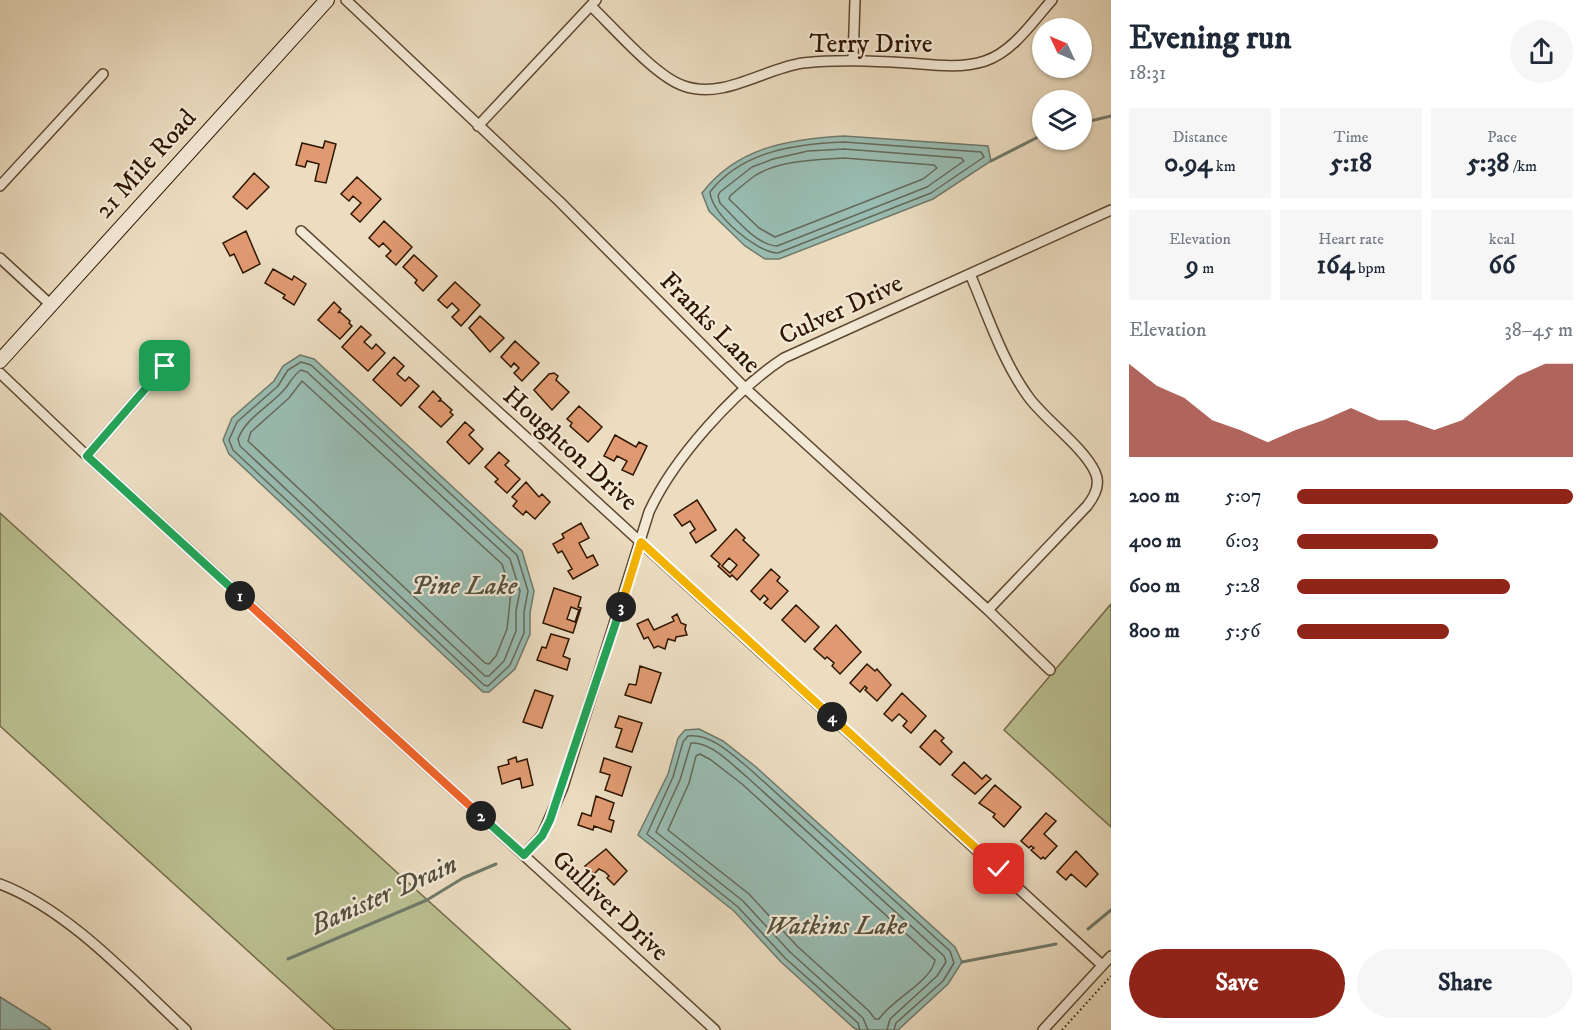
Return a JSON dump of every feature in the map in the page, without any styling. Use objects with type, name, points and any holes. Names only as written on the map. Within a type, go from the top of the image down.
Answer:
[{"type":"street","name":"21 Mile Road","points":[[0,361],[327,0]]},
{"type":"street","name":"Franks Lane","points":[[346,0],[560,202],[745,388],[988,610],[1050,670]]},
{"type":"street","points":[[853,60],[855,0]]},
{"type":"street","name":"Terry Drive","points":[[594,3],[659,71],[686,87],[710,89],[753,79],[788,66],[853,60],[957,65],[984,62],[1009,47],[1052,0]]},
{"type":"street","points":[[478,126],[594,3]]},
{"type":"street","points":[[0,186],[103,74]]},
{"type":"street","name":"Culver Drive","points":[[524,855],[542,836],[563,787],[649,512],[661,488],[688,450],[745,388],[784,358],[1111,210]]},
{"type":"street","name":"Houghton Drive","points":[[301,231],[1102,965]]},
{"type":"street","points":[[0,258],[51,305]]},
{"type":"street","points":[[970,274],[1017,380],[1046,417],[1089,462],[1095,471],[1097,484],[1093,498],[1087,506],[988,610]]},
{"type":"street","points":[[87,456],[165,366]]},
{"type":"street","name":"Gulliver Drive","points":[[0,373],[87,456],[715,1030]]},
{"type":"street","points":[[0,884],[50,909],[186,1030]]},
{"type":"street","points":[[1043,1030],[1111,956]]},
{"type":"path","points":[[1062,1030],[1111,976]]},
{"type":"green space","points":[[0,513],[571,1030],[335,1030],[0,726]]},
{"type":"green space","points":[[1111,604],[1111,827],[1004,730]]},
{"type":"water","points":[[844,136],[988,146],[991,161],[933,199],[779,259],[765,259],[745,246],[709,211],[702,193],[731,165],[766,148],[785,143]]},
{"type":"water","name":"Pine Lake","points":[[300,355],[314,359],[522,551],[534,591],[530,613],[530,634],[515,669],[489,692],[483,692],[229,454],[223,440],[232,418],[274,381],[283,366]]},
{"type":"water","name":"Watkins Lake","points":[[699,729],[723,741],[756,767],[955,947],[962,962],[948,984],[898,1030],[854,1028],[781,962],[734,911],[638,835],[668,774],[678,738],[685,730]]},
{"type":"water","points":[[0,997],[48,1027],[51,1030],[0,1030]]},
{"type":"building","points":[[325,141],[336,144],[326,183],[315,181],[319,164],[307,161],[305,167],[296,165],[302,143],[323,148]]},
{"type":"building","points":[[254,173],[269,187],[247,209],[233,197]]},
{"type":"building","points":[[357,177],[381,199],[360,222],[351,214],[361,203],[353,196],[349,201],[341,194]]},
{"type":"building","points":[[384,221],[412,247],[396,265],[386,256],[391,251],[383,243],[379,247],[369,238]]},
{"type":"building","points":[[246,231],[260,264],[243,273],[234,254],[230,256],[223,243]]},
{"type":"building","points":[[414,255],[437,276],[423,291],[415,283],[417,280],[403,267]]},
{"type":"building","points":[[273,269],[292,280],[294,276],[306,284],[294,305],[283,298],[285,295],[265,283]]},
{"type":"building","points":[[455,282],[480,305],[461,326],[452,317],[459,310],[452,303],[447,308],[438,300]]},
{"type":"building","points":[[334,302],[341,309],[338,313],[340,312],[350,321],[352,326],[340,339],[318,320]]},
{"type":"building","points":[[480,316],[504,338],[490,352],[469,328]]},
{"type":"building","points":[[361,326],[371,335],[364,342],[372,349],[376,344],[385,353],[368,371],[342,347]]},
{"type":"building","points":[[515,341],[539,363],[522,381],[514,373],[519,368],[514,363],[511,367],[501,357]]},
{"type":"building","points":[[394,357],[404,366],[397,374],[405,381],[409,377],[419,386],[401,406],[373,380]]},
{"type":"building","points":[[554,373],[558,376],[556,380],[569,392],[552,410],[534,390],[549,374]]},
{"type":"building","points":[[433,391],[441,399],[439,401],[452,410],[450,412],[453,415],[441,427],[419,407]]},
{"type":"building","points":[[579,406],[602,427],[588,442],[570,426],[572,423],[567,419]]},
{"type":"building","points":[[465,422],[474,430],[469,435],[483,449],[469,464],[447,442]]},
{"type":"building","points":[[615,435],[636,447],[639,442],[647,446],[633,475],[622,470],[627,461],[617,456],[614,461],[604,456]]},
{"type":"building","points":[[499,452],[509,461],[505,465],[520,479],[507,493],[495,482],[498,479],[485,467]]},
{"type":"building","points":[[526,482],[539,497],[542,494],[550,502],[535,519],[526,511],[523,515],[513,506],[517,501],[512,497]]},
{"type":"building","points":[[697,500],[716,530],[696,543],[690,533],[695,529],[690,521],[682,526],[674,515]]},
{"type":"building","points":[[581,523],[589,538],[579,543],[587,558],[593,555],[598,565],[573,579],[568,571],[572,569],[562,551],[558,553],[553,544],[564,538],[562,534]]},
{"type":"building","points":[[736,529],[745,538],[743,540],[759,555],[737,580],[718,566],[720,564],[711,556]],"holes":[[[729,558],[737,565],[730,573],[722,566]]]},
{"type":"building","points":[[771,569],[780,577],[777,581],[788,591],[771,609],[764,603],[768,599],[764,595],[760,600],[751,591]]},
{"type":"building","points":[[554,588],[581,597],[578,607],[581,608],[573,633],[543,623]],"holes":[[[571,607],[579,610],[575,622],[567,619]]]},
{"type":"building","points":[[796,605],[819,627],[805,642],[782,620]]},
{"type":"building","points":[[677,614],[681,623],[686,625],[687,635],[676,637],[675,641],[668,639],[665,649],[658,646],[654,648],[648,637],[644,639],[637,624],[648,619],[654,630],[674,621],[672,617]]},
{"type":"building","points":[[836,625],[861,652],[840,674],[832,666],[834,663],[827,657],[825,659],[814,649]]},
{"type":"building","points":[[551,634],[569,639],[563,656],[570,659],[567,670],[537,660],[542,647],[546,648]]},
{"type":"building","points":[[867,664],[875,671],[877,669],[891,685],[877,701],[865,690],[867,688],[865,686],[860,692],[850,683]]},
{"type":"building","points":[[640,666],[661,673],[651,703],[625,695],[629,684],[636,685]]},
{"type":"building","points":[[535,690],[553,696],[542,728],[523,722]]},
{"type":"building","points":[[902,693],[926,716],[911,733],[903,726],[907,721],[899,714],[892,721],[884,714]]},
{"type":"building","points":[[619,716],[642,723],[632,752],[616,747],[622,729],[615,727]]},
{"type":"building","points":[[935,730],[944,738],[941,741],[952,752],[940,765],[920,747]]},
{"type":"building","points":[[516,757],[517,762],[527,759],[533,785],[522,788],[520,778],[502,784],[498,767],[509,764],[508,760]]},
{"type":"building","points":[[604,758],[631,767],[622,796],[605,790],[610,775],[600,772]]},
{"type":"building","points":[[964,762],[982,779],[986,775],[991,779],[975,794],[952,775]]},
{"type":"building","points":[[995,785],[1021,807],[1004,827],[993,817],[995,814],[979,803]]},
{"type":"building","points":[[596,796],[614,803],[609,819],[614,821],[611,832],[594,826],[593,830],[578,825],[582,813],[591,816]]},
{"type":"building","points":[[1046,813],[1056,821],[1044,834],[1057,846],[1045,859],[1043,857],[1041,859],[1031,850],[1034,848],[1031,846],[1029,848],[1021,841]]},
{"type":"building","points":[[606,849],[627,871],[614,885],[605,872],[599,869],[594,874],[585,866]]},
{"type":"building","points":[[1076,851],[1098,874],[1086,887],[1071,874],[1066,880],[1057,872]]},
{"type":"waterway","points":[[1092,121],[1111,116]]},
{"type":"waterway","points":[[991,161],[1032,140]]},
{"type":"waterway","name":"Banister Drain","points":[[288,959],[427,900],[463,878],[496,864]]},
{"type":"waterway","name":"Banister Drain","points":[[1088,929],[1111,910]]},
{"type":"waterway","name":"Banister Drain","points":[[962,962],[1056,944]]},
{"type":"route","points":[[165,366],[87,456],[524,855],[542,836],[563,787],[641,542],[999,869]]}]
